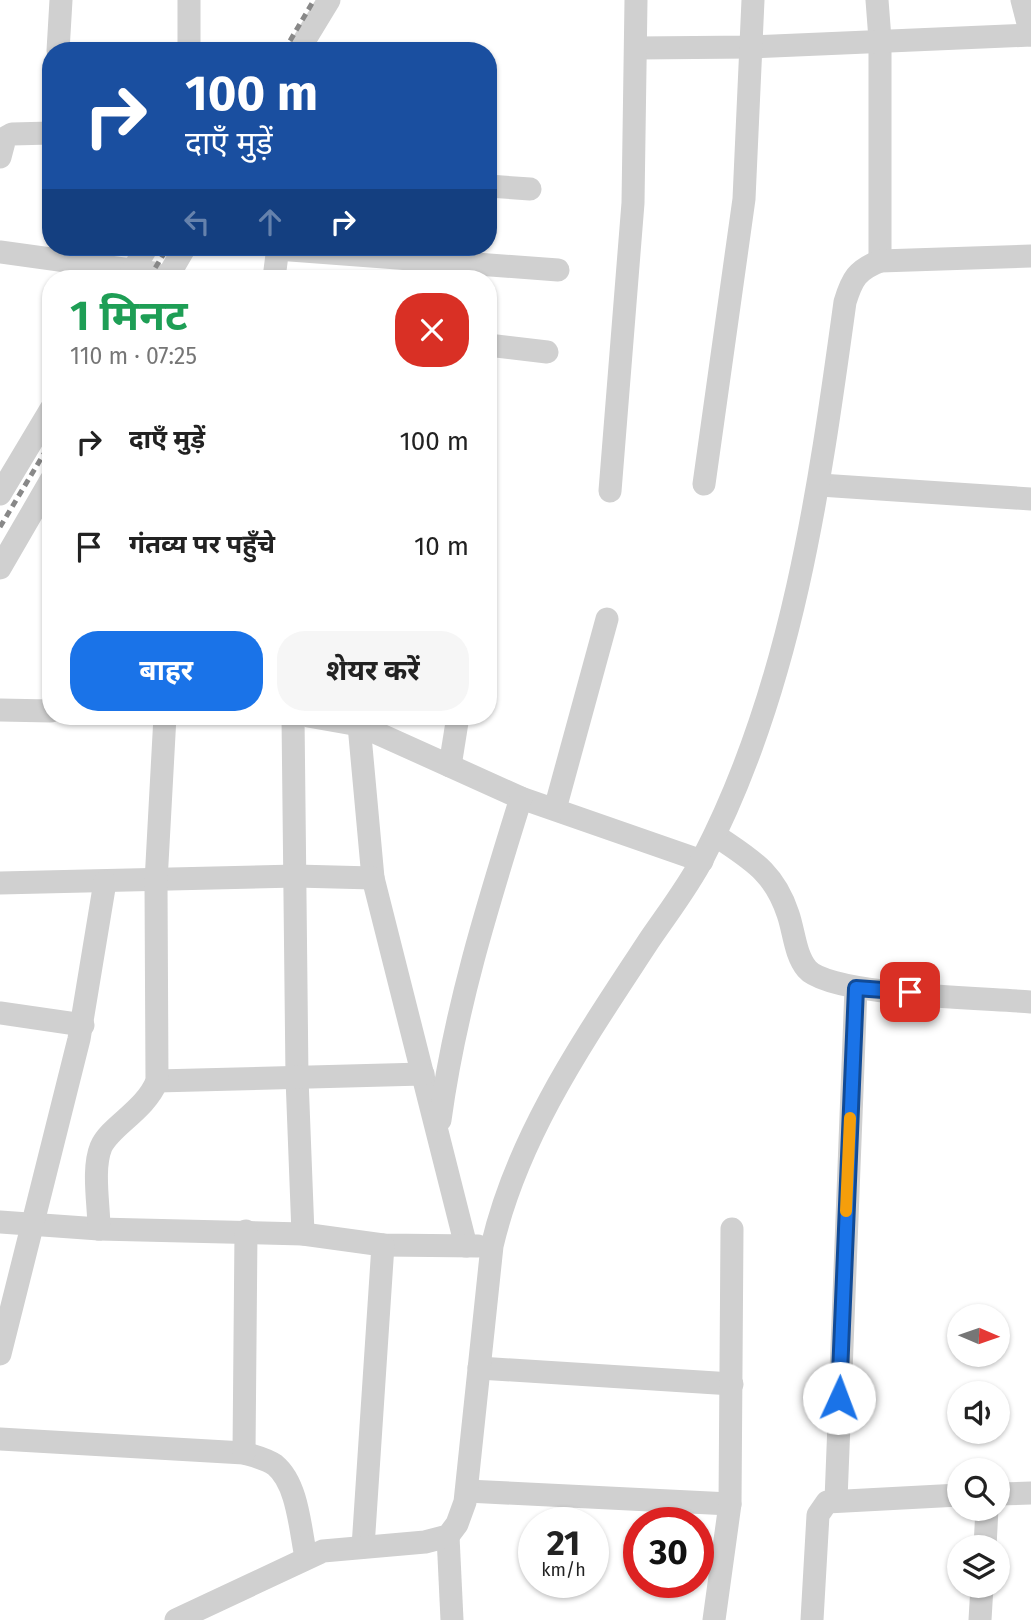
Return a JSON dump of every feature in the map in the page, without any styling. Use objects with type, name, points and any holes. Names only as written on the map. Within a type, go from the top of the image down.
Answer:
[{"type":"street","points":[[59,42],[61,0]]},
{"type":"street","points":[[189,0],[189,42]]},
{"type":"street","points":[[303,42],[329,0]]},
{"type":"street","points":[[610,491],[633,203],[637,48],[635,0]]},
{"type":"street","points":[[704,484],[744,199],[753,0]]},
{"type":"street","points":[[877,0],[880,39],[880,261]]},
{"type":"street","points":[[637,48],[752,47],[880,39],[1031,35],[1022,0]]},
{"type":"street","points":[[0,157],[5,138],[12,134],[42,133]]},
{"type":"street","points":[[497,187],[530,189]]},
{"type":"street","points":[[0,252],[107,270]]},
{"type":"street","points":[[379,256],[558,270]]},
{"type":"street","points":[[176,1620],[323,1550],[425,1542],[448,1535],[457,1524],[467,1491],[492,1246],[501,1207],[568,1063],[702,861],[755,740],[772,685],[820,485],[845,302],[853,277],[863,267],[880,261],[1031,256]]},
{"type":"street","points":[[497,346],[547,352]]},
{"type":"street","points":[[0,494],[42,423]]},
{"type":"street","points":[[820,485],[1031,499]]},
{"type":"street","points":[[0,568],[42,496]]},
{"type":"street","points":[[555,809],[607,620]]},
{"type":"street","points":[[0,710],[42,711]]},
{"type":"street","points":[[99,1228],[98,1163],[102,1145],[150,1098],[157,1081],[156,881],[165,725]]},
{"type":"street","points":[[293,725],[297,1078],[303,1234]]},
{"type":"street","points":[[466,1246],[373,878],[359,725],[521,798],[702,861]]},
{"type":"street","points":[[450,766],[457,725]]},
{"type":"street","points":[[438,1133],[450,1047],[460,1004],[521,798]]},
{"type":"street","points":[[715,835],[766,870],[777,885],[807,970],[823,981],[856,988],[1031,1002]]},
{"type":"street","points":[[0,883],[296,876],[373,878]]},
{"type":"street","points":[[0,1354],[30,1225],[83,1025],[105,882]]},
{"type":"street","points":[[836,1500],[856,988]]},
{"type":"street","points":[[0,1013],[83,1025]]},
{"type":"street","points":[[157,1081],[423,1074]]},
{"type":"street","points":[[0,1222],[303,1234],[383,1245],[492,1246]]},
{"type":"street","points":[[714,1620],[730,1504],[732,1229]]},
{"type":"street","points":[[244,1453],[246,1231]]},
{"type":"street","points":[[363,1547],[383,1245]]},
{"type":"street","points":[[479,1367],[732,1384]]},
{"type":"street","points":[[0,1439],[244,1453],[273,1464],[285,1476],[292,1494],[306,1557]]},
{"type":"street","points":[[467,1491],[730,1504]]},
{"type":"street","points":[[1010,1494],[1031,1493]]},
{"type":"street","points":[[812,1620],[818,1515],[827,1502],[947,1495]]},
{"type":"street","points":[[448,1535],[453,1620]]},
{"type":"street","points":[[980,1620],[981,1598]]},
{"type":"railway","points":[[289,42],[314,0]]},
{"type":"railway","points":[[154,270],[162,256]]},
{"type":"railway","points":[[0,527],[42,457]]},
{"type":"slow traffic","points":[[846,1211],[850,1118]]},
{"type":"route","points":[[839,1398],[856,988],[910,992]]}]
